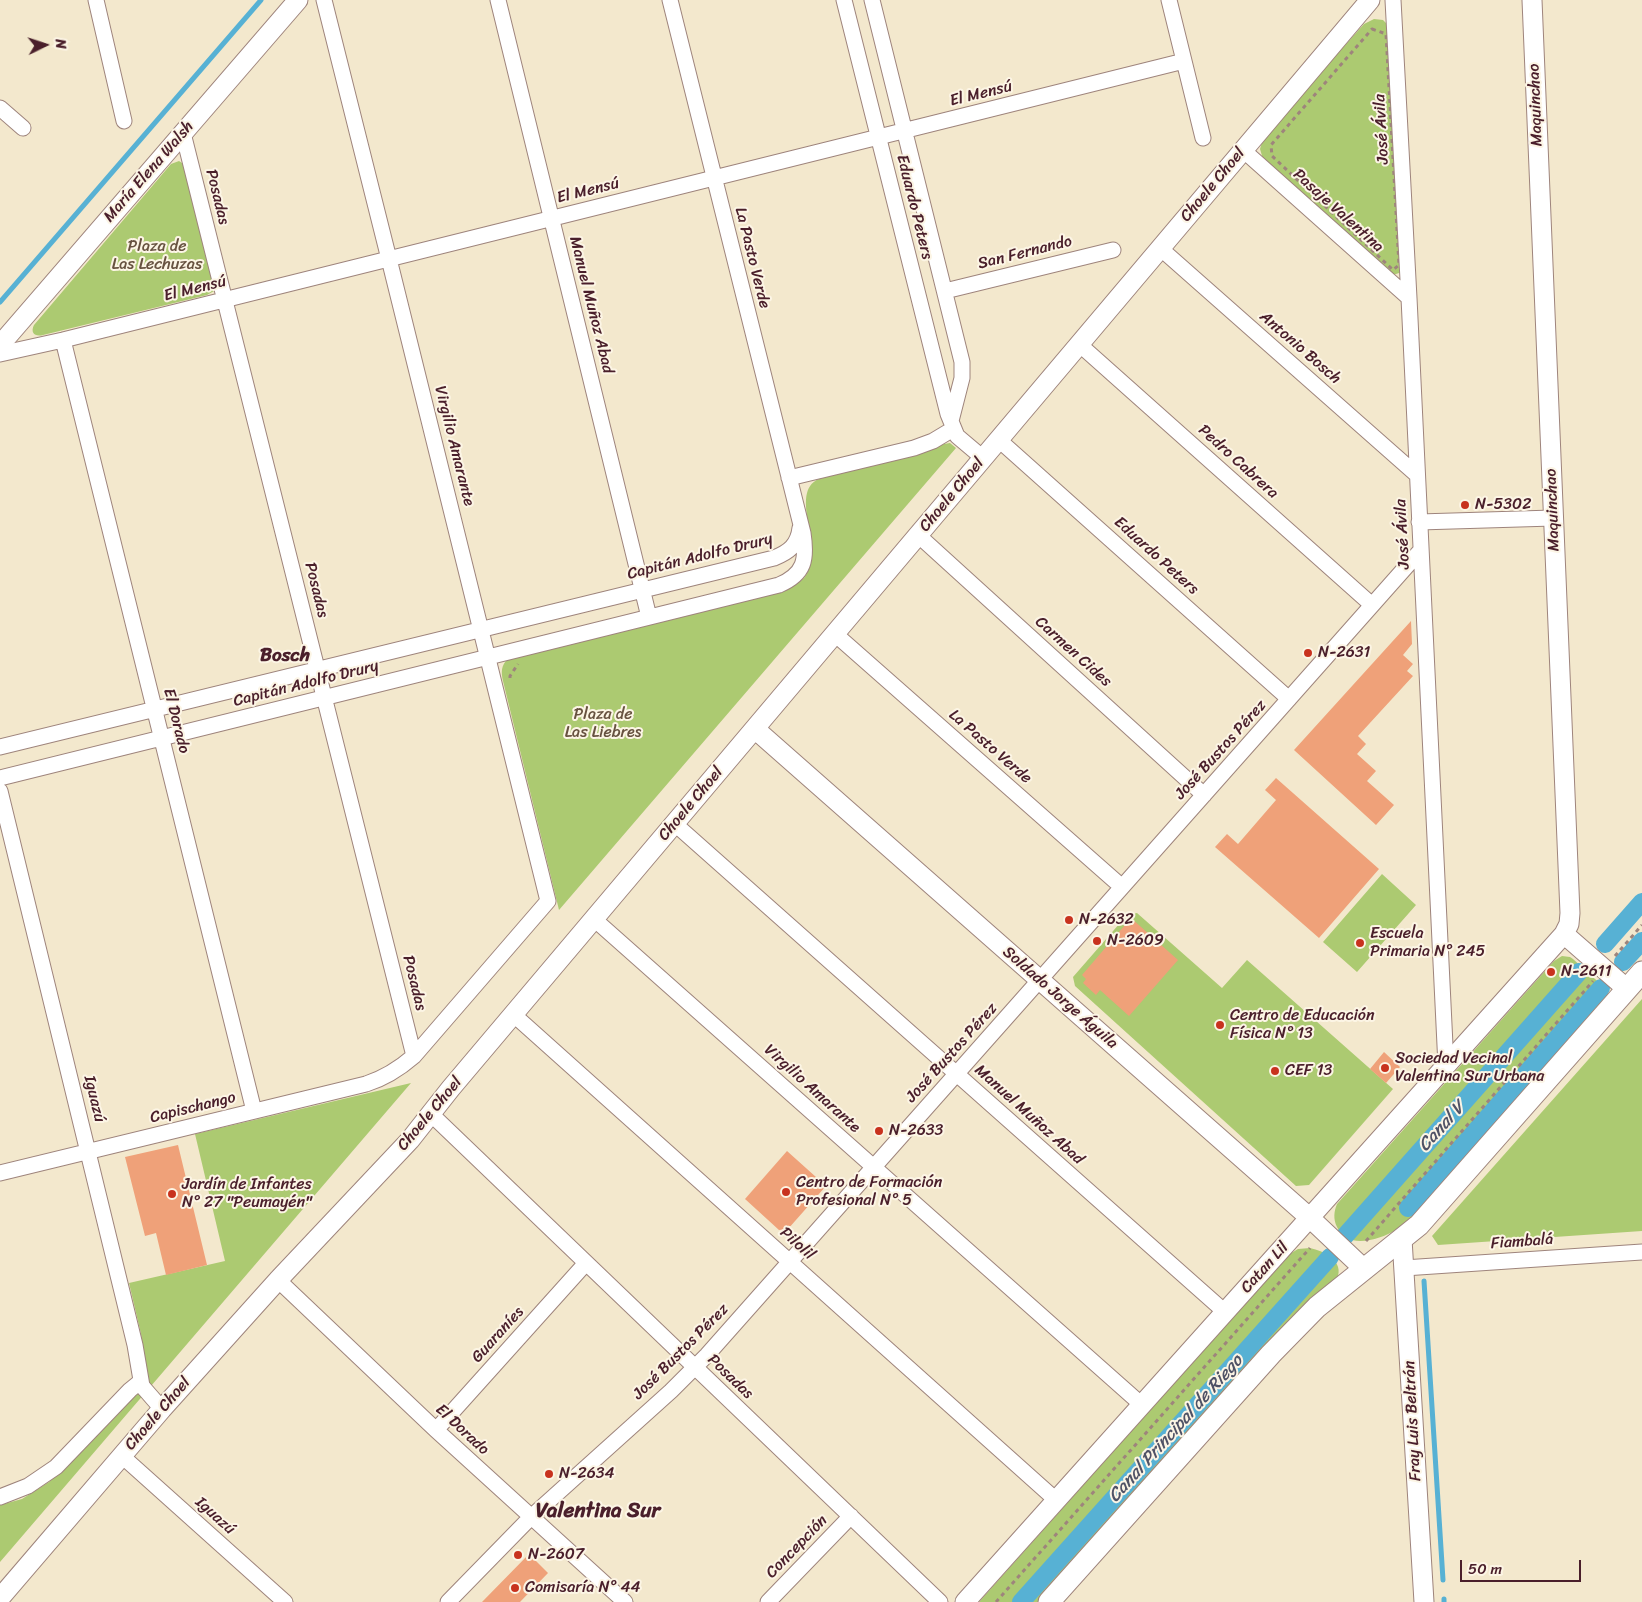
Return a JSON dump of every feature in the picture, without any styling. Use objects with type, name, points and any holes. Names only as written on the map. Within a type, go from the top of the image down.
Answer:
[{"type":"main road","points":[[1049,1602],[1271,1354],[1317,1307],[1424,1219],[1642,972]]},
{"type":"street","points":[[96,0],[124,120]]},
{"type":"street","name":"María Elena Walsh","points":[[0,345],[298,0]]},
{"type":"street","name":"Virgilio Amarante","points":[[324,0],[548,901],[414,1056]]},
{"type":"street","name":"Manuel Muñoz Abad","points":[[498,0],[649,617]]},
{"type":"street","name":"La Pasto Verde","points":[[670,0],[801,524]]},
{"type":"street","name":"Eduardo Peters","points":[[844,0],[952,425],[962,441],[983,458]]},
{"type":"street","name":"Eduardo Peters","points":[[872,0],[960,354],[963,370],[952,425]]},
{"type":"street","points":[[1169,0],[1203,138]]},
{"type":"street","name":"Choele Choel","points":[[0,1598],[162,1409],[278,1280],[410,1140],[594,919],[1370,0]]},
{"type":"street","name":"José Ávila","points":[[1392,0],[1409,298],[1446,1066]]},
{"type":"street","name":"Maquinchao","points":[[1532,0],[1570,913],[1569,924],[1564,934]]},
{"type":"street","name":"El Mensú","points":[[0,354],[226,300],[1184,61]]},
{"type":"street","points":[[0,108],[23,128]]},
{"type":"street","name":"Posadas","points":[[183,133],[414,1056]]},
{"type":"street","name":"Pasaje Valentina","points":[[1244,150],[1409,298]]},
{"type":"street","name":"Antonio Bosch","points":[[1160,248],[1417,475]]},
{"type":"street","name":"San Fernando","points":[[944,291],[1113,250]]},
{"type":"street","name":"El Dorado","points":[[63,340],[254,1111]]},
{"type":"street","name":"Pedro Cabrera","points":[[1079,344],[1372,605]]},
{"type":"street","points":[[789,478],[914,448],[933,441],[952,425]]},
{"type":"street","name":"Eduardo Peters","points":[[998,440],[1289,699]]},
{"type":"street","points":[[1420,522],[1553,518]]},
{"type":"street","name":"Capitán Adolfo Drury","points":[[0,747],[774,558],[791,549],[796,542],[801,524]]},
{"type":"street","name":"Capitán Adolfo Drury","points":[[0,778],[779,585],[796,576],[800,570],[803,561],[804,542],[801,524]]},
{"type":"street","name":"Carmen Cides","points":[[918,536],[1204,795]]},
{"type":"street","name":"José Bustos Pérez","points":[[448,1602],[531,1517],[695,1367],[1421,550]]},
{"type":"street","name":"La Pasto Verde","points":[[835,634],[1122,887]]},
{"type":"street","name":"Soldado Jorge Águila","points":[[755,729],[1310,1218],[1364,1269]]},
{"type":"street","name":"Iguazú","points":[[0,791],[135,1345],[141,1381],[144,1390],[162,1409]]},
{"type":"street","name":"Manuel Muñoz Abad","points":[[675,824],[1225,1312]]},
{"type":"street","name":"Virgilio Amarante","points":[[594,919],[1142,1405]]},
{"type":"street","points":[[1564,934],[1627,989]]},
{"type":"street","name":"Catan Lil","points":[[965,1602],[1564,934]]},
{"type":"street","name":"Pilolil","points":[[514,1015],[1056,1500]]},
{"type":"street","name":"Capischango","points":[[0,1173],[366,1084],[392,1073],[414,1056]]},
{"type":"street","name":"Posadas","points":[[432,1114],[940,1602]]},
{"type":"street","name":"Fray Luis Beltrán","points":[[1402,1239],[1424,1602]]},
{"type":"street","name":"Fiambalá","points":[[1404,1268],[1642,1252]]},
{"type":"street","name":"Guaraníes","points":[[436,1430],[586,1263]]},
{"type":"street","name":"El Dorado","points":[[278,1280],[436,1430],[625,1602]]},
{"type":"street","points":[[0,1497],[28,1486],[56,1467],[141,1381]]},
{"type":"street","name":"Iguazú","points":[[122,1456],[285,1602]]},
{"type":"street","name":"Concepción","points":[[768,1602],[851,1516]]},
{"type":"path","points":[[1372,29],[1386,34],[1399,265],[1393,270],[1272,156],[1271,145],[1372,29]]},
{"type":"path","points":[[512,685],[510,676],[521,661]]},
{"type":"path","points":[[1615,956],[1642,926]]},
{"type":"path","points":[[1366,1241],[1595,979]]},
{"type":"path","points":[[996,1602],[1310,1248]]},
{"type":"green space","points":[[1374,19],[1383,20],[1389,26],[1402,272],[1393,275],[1263,159],[1260,149],[1264,136],[1364,24]]},
{"type":"green space","name":"Plaza de Las Lechuzas","points":[[179,161],[185,165],[215,287],[214,291],[207,295],[43,335],[34,334],[34,325],[171,164]]},
{"type":"green space","name":"Plaza de Las Liebres","points":[[950,443],[956,448],[559,910],[503,681],[502,669],[506,661],[791,587],[804,578],[810,567],[812,553],[806,496],[810,486],[819,479],[921,453]]},
{"type":"green space","points":[[1382,874],[1416,905],[1357,972],[1323,942]]},
{"type":"green space","name":"Centro de Educación Física N° 13","points":[[1137,913],[1222,988],[1247,960],[1393,1089],[1309,1185],[1296,1186],[1075,986],[1073,977],[1127,915]]},
{"type":"green space","points":[[1562,956],[1573,959],[1606,989],[1607,999],[1414,1215],[1396,1230],[1381,1237],[1364,1241],[1348,1239],[1342,1234],[1335,1221],[1337,1204],[1554,961]]},
{"type":"green space","points":[[1642,999],[1642,1231],[1438,1245],[1432,1236]]},
{"type":"green space","points":[[411,1083],[0,1562],[0,1505],[22,1499],[49,1482],[131,1395],[143,1350],[129,1283],[225,1261],[195,1134]]},
{"type":"green space","points":[[1310,1248],[1327,1254],[1336,1262],[1339,1273],[1337,1279],[1041,1602],[979,1602],[1288,1255],[1298,1249]]},
{"type":"building","points":[[1411,621],[1412,644],[1403,655],[1413,664],[1407,671],[1413,676],[1358,736],[1366,744],[1357,754],[1376,771],[1367,781],[1394,805],[1376,825],[1294,750]]},
{"type":"building","points":[[1276,778],[1379,869],[1319,938],[1215,847],[1227,834],[1238,844],[1276,800],[1265,790]]},
{"type":"building","points":[[1131,918],[1178,960],[1129,1016],[1100,990],[1096,995],[1083,983],[1086,979],[1082,975]]},
{"type":"building","name":"Sociedad Vecinal Valentina Sur Urbana","points":[[1384,1052],[1400,1067],[1386,1083],[1370,1069]]},
{"type":"building","name":"Jardín de Infantes N° 27 \"Peumayén\"","points":[[178,1145],[207,1265],[166,1275],[156,1233],[145,1236],[125,1157]]},
{"type":"building","name":"Centro de Formación Profesional N° 5","points":[[787,1151],[826,1186],[788,1229],[779,1230],[745,1199]]},
{"type":"building","name":"Comisaría N° 44","points":[[529,1554],[548,1573],[520,1602],[482,1602]]},
{"type":"waterway","points":[[0,302],[261,0]]},
{"type":"waterway","name":"Canal V","points":[[1605,944],[1642,902]]},
{"type":"waterway","name":"Canal Principal de Riego","points":[[1623,962],[1642,941]]},
{"type":"waterway","name":"Canal V","points":[[1344,1237],[1579,972]]},
{"type":"waterway","name":"Canal Principal de Riego","points":[[1408,1208],[1601,988]]},
{"type":"waterway","name":"Canal Principal de Riego","points":[[1021,1602],[1330,1257]]},
{"type":"waterway","points":[[1424,1281],[1443,1580]]},
{"type":"place","name":"N-5302","points":[[1465,505]]},
{"type":"place","name":"N-2631","points":[[1308,653]]},
{"type":"place","name":"N-2632","points":[[1069,920]]},
{"type":"place","name":"N-2609","points":[[1097,941]]},
{"type":"place","name":"Escuela Primaria N° 245","points":[[1360,943]]},
{"type":"place","name":"N-2611","points":[[1551,972]]},
{"type":"place","name":"Centro de Educación Física N° 13","points":[[1220,1025]]},
{"type":"place","name":"Sociedad Vecinal Valentina Sur Urbana","points":[[1385,1068]]},
{"type":"place","name":"CEF 13","points":[[1275,1071]]},
{"type":"place","name":"N-2633","points":[[879,1131]]},
{"type":"place","name":"Centro de Formación Profesional N° 5","points":[[786,1192]]},
{"type":"place","name":"Jardín de Infantes N° 27 \"Peumayén\"","points":[[172,1194]]},
{"type":"place","name":"N-2634","points":[[549,1474]]},
{"type":"place","name":"N-2607","points":[[518,1555]]},
{"type":"place","name":"Comisaría N° 44","points":[[515,1588]]},
{"type":"district","name":"Bosch","points":[[285,656]]},
{"type":"district","name":"Valentina Sur","points":[[598,1512]]}]
